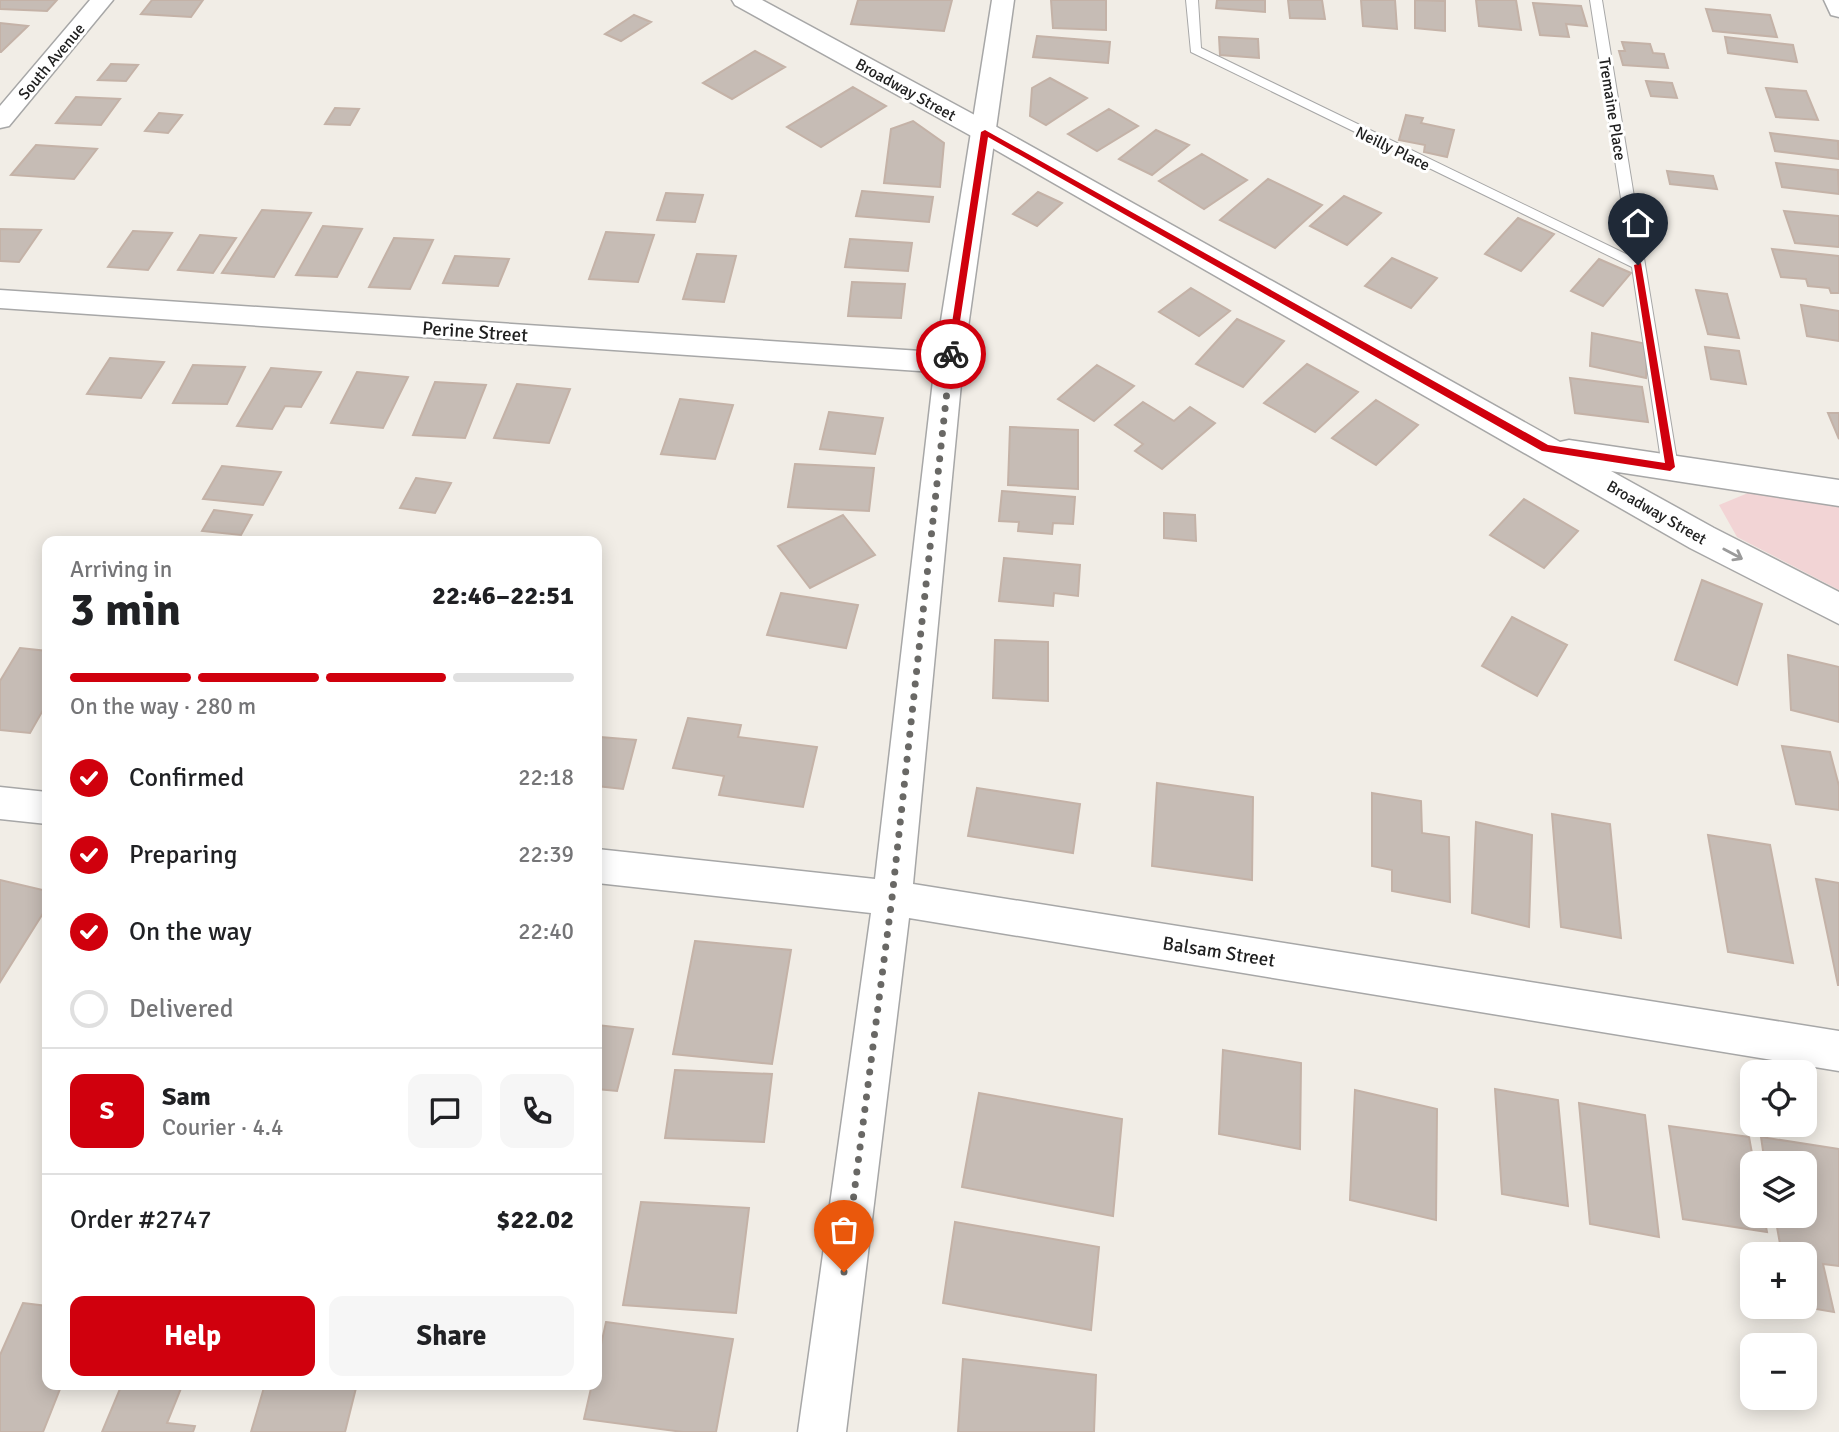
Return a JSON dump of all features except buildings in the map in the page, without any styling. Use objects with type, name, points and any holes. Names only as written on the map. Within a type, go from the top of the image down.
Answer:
[{"type":"street","name":"South Avenue","points":[[0,121],[102,0]]},
{"type":"street","name":"Broadway Street","points":[[744,0],[985,132],[1702,538],[1839,609]]},
{"type":"street","points":[[822,1432],[892,898],[949,363],[1003,0]]},
{"type":"street","points":[[1835,0],[1839,10]]},
{"type":"street","name":"Perine Street","points":[[0,299],[949,363]]},
{"type":"street","points":[[1546,448],[1839,493]]},
{"type":"street","points":[[0,803],[42,807]]},
{"type":"street","name":"Balsam Street","points":[[602,867],[892,898],[1839,1051]]},
{"type":"lane","name":"Neilly Place","points":[[1192,0],[1195,50],[1638,265]]},
{"type":"lane","name":"Tremaine Place","points":[[1596,0],[1670,467]]},
{"type":"shaded area","points":[[1748,493],[1839,506],[1839,590],[1737,537],[1719,505]]},
{"type":"way so far","points":[[844,1272],[892,898],[951,354]]},
{"type":"route","points":[[951,354],[985,132],[1546,448],[1670,467],[1638,265]]}]
